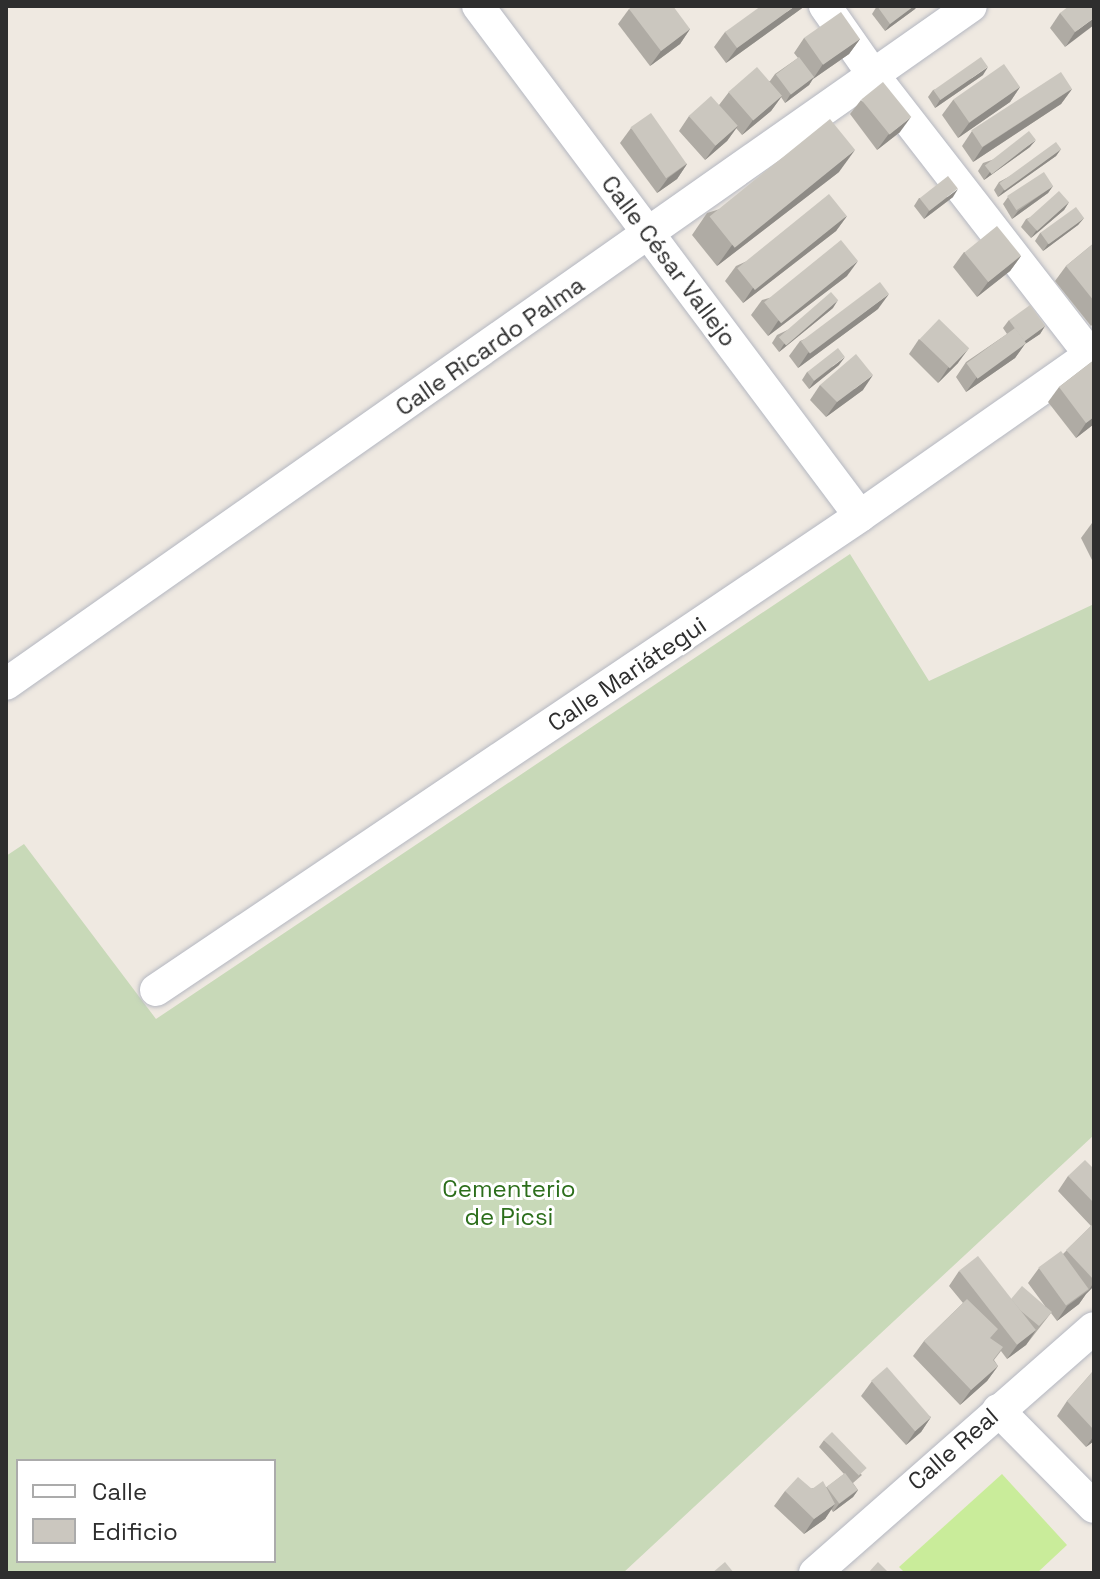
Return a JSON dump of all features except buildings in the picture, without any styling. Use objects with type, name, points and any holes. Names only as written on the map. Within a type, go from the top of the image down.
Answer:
[{"type":"street","name":"Calle César Vallejo","points":[[478,6],[860,516]]},
{"type":"street","points":[[825,6],[874,76],[1092,353]]},
{"type":"street","name":"Calle Ricardo Palma","points":[[6,684],[971,6]]},
{"type":"street","name":"Calle Mariátegui","points":[[156,990],[860,516],[1092,353]]},
{"type":"street","name":"Calle Real","points":[[815,1573],[1094,1328]]},
{"type":"street","points":[[998,1410],[1094,1507]]},
{"type":"green space","name":"Cementerio de Picsi","points":[[850,554],[929,681],[1094,604],[1094,1135],[623,1573],[6,1573],[6,856],[24,844],[156,1019]]},
{"type":"green space","points":[[1002,1474],[1067,1545],[1037,1573],[905,1573],[899,1567]]}]
